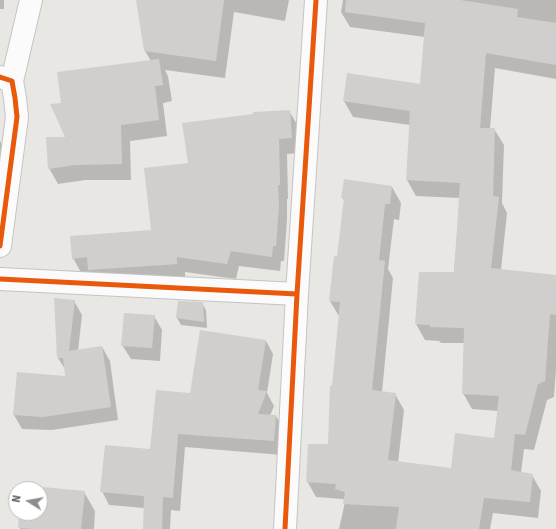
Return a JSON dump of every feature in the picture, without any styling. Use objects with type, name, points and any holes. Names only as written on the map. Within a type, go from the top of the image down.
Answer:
[{"type":"street","points":[[0,246],[17,117],[6,79],[31,0]]},
{"type":"street","points":[[286,529],[298,294],[316,0]]},
{"type":"street","points":[[0,279],[298,294]]},
{"type":"building","points":[[136,0],[224,0],[216,61],[144,51]]},
{"type":"building","points":[[346,0],[460,0],[518,9],[517,17],[556,23],[556,65],[486,53],[480,128],[495,128],[493,196],[499,197],[491,268],[556,275],[556,315],[550,314],[545,381],[538,384],[525,435],[515,434],[511,470],[533,474],[530,502],[484,498],[479,529],[396,529],[399,507],[343,504],[345,492],[335,489],[336,484],[306,482],[308,444],[328,444],[330,385],[332,386],[340,302],[329,301],[334,256],[337,256],[344,198],[341,198],[344,179],[392,186],[390,204],[385,204],[379,260],[385,261],[372,390],[396,393],[388,460],[451,468],[455,433],[494,438],[499,396],[462,394],[464,328],[430,327],[430,325],[415,324],[419,272],[454,272],[460,183],[406,180],[410,111],[343,101],[347,73],[420,84],[425,23],[345,12]]},
{"type":"building","points":[[159,59],[163,85],[155,86],[159,120],[121,125],[122,164],[75,165],[48,169],[46,137],[65,137],[50,104],[61,103],[57,72]]},
{"type":"building","points":[[290,110],[292,138],[279,139],[279,205],[276,246],[273,246],[272,257],[231,251],[227,264],[177,257],[177,264],[88,270],[87,257],[72,259],[70,236],[151,230],[144,168],[188,163],[182,123],[253,114],[253,112]]},
{"type":"building","points":[[54,298],[75,300],[69,351],[102,346],[111,407],[43,417],[13,415],[17,372],[65,376],[63,358],[57,358]]},
{"type":"building","points":[[178,301],[203,302],[204,322],[176,318]]},
{"type":"building","points":[[124,313],[155,315],[152,348],[121,346]]},
{"type":"building","points":[[200,330],[266,340],[258,390],[267,391],[258,414],[276,415],[274,441],[178,434],[173,498],[163,497],[162,529],[143,529],[144,496],[100,492],[105,445],[150,449],[156,390],[190,393]]},
{"type":"building","points":[[48,487],[85,491],[81,529],[18,528],[18,521],[48,521]]},
{"type":"cycle path","points":[[285,529],[297,294],[316,0]]},
{"type":"cycle path","points":[[0,77],[12,81],[17,117],[0,246]]},
{"type":"cycle path","points":[[0,279],[297,294]]}]
